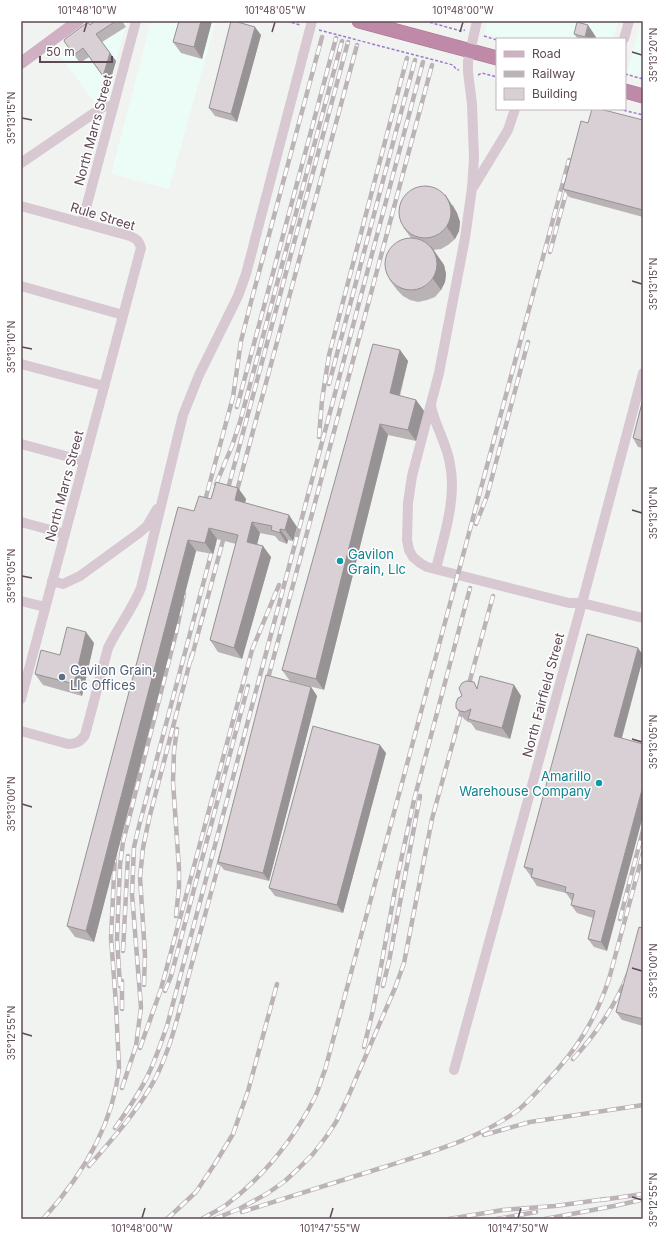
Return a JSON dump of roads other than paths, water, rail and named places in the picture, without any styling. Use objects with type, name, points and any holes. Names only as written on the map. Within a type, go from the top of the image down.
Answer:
[{"type":"highway","points":[[359,21],[496,58]]},
{"type":"highway","points":[[626,91],[643,96]]},
{"type":"main road","points":[[21,63],[78,21]]},
{"type":"street","name":"North Marrs Street","points":[[82,223],[136,21]]},
{"type":"street","points":[[478,21],[470,50],[468,72],[472,104],[474,158],[472,188],[439,373],[412,476],[408,502],[407,540],[409,550],[413,557],[420,563],[436,569],[569,603],[582,603],[643,618]]},
{"type":"street","points":[[624,38],[629,21]]},
{"type":"street","points":[[21,731],[68,744],[81,742],[85,735],[108,648],[134,604],[141,588],[183,415],[200,375],[238,296],[246,274],[311,24]]},
{"type":"street","points":[[21,163],[100,109],[106,106],[113,107]]},
{"type":"street","points":[[472,188],[508,130],[515,110]]},
{"type":"street","name":"Rule Street","points":[[21,206],[130,236],[136,239],[141,248],[133,279]]},
{"type":"street","name":"North Marrs Street","points":[[21,699],[23,681],[52,582],[133,279]]},
{"type":"street","points":[[21,286],[123,315]]},
{"type":"street","points":[[21,364],[104,386]]},
{"type":"street","name":"North Fairfield Street","points":[[454,1070],[582,603],[643,373]]},
{"type":"street","points":[[431,404],[436,426],[450,463],[452,487],[449,509],[436,569]]},
{"type":"street","points":[[21,444],[84,461]]},
{"type":"street","points":[[52,582],[63,584],[80,576],[147,526],[162,503]]},
{"type":"street","points":[[21,522],[65,534]]},
{"type":"street","points":[[21,601],[45,607]]},
{"type":"railway","points":[[203,508],[233,397],[241,341],[322,37]]},
{"type":"railway","points":[[237,407],[336,38]]},
{"type":"railway","points":[[216,484],[232,446],[240,422],[342,41]]},
{"type":"railway","points":[[226,496],[348,42]]},
{"type":"railway","points":[[235,498],[357,45]]},
{"type":"railway","points":[[319,437],[322,400],[329,355],[407,58]]},
{"type":"railway","points":[[329,384],[415,60]]},
{"type":"railway","points":[[115,1128],[133,1102],[154,1063],[167,1026],[423,62]]},
{"type":"railway","points":[[266,686],[432,65]]},
{"type":"railway","points":[[202,1219],[223,1207],[240,1194],[265,1170],[297,1129],[316,1096],[325,1070],[569,160]]},
{"type":"railway","points":[[550,252],[569,182]]},
{"type":"railway","points":[[476,524],[487,496],[528,342]]},
{"type":"railway","points":[[191,660],[226,529]]},
{"type":"railway","points":[[122,1088],[136,1046],[141,1007],[132,894],[134,847],[214,543]]},
{"type":"railway","points":[[140,1048],[161,989],[252,650],[279,585]]},
{"type":"railway","points":[[364,1047],[373,1010],[397,879],[414,800],[470,588]]},
{"type":"railway","points":[[120,986],[117,939],[120,865],[123,842],[176,633],[184,594]]},
{"type":"railway","points":[[214,1219],[239,1209],[268,1193],[285,1181],[313,1154],[326,1137],[336,1122],[348,1097],[395,988],[404,963],[432,819],[493,596]]},
{"type":"railway","points":[[144,985],[145,955],[140,877],[143,848],[149,819],[192,654]]},
{"type":"railway","points":[[165,991],[171,976],[248,686]]},
{"type":"railway","points":[[176,916],[179,869],[173,782],[174,751],[177,729]]},
{"type":"railway","points":[[383,986],[420,796]]},
{"type":"railway","points":[[620,919],[643,830]]},
{"type":"railway","points":[[89,1166],[133,1113],[148,1091],[161,1067],[178,1017],[222,852]]},
{"type":"railway","points":[[242,1212],[451,1145],[485,1130],[521,1108],[566,1059],[591,1022],[609,979],[643,853]]},
{"type":"railway","points":[[43,1219],[70,1186],[93,1150],[110,1110],[116,1089],[119,1068],[111,938],[115,855]]},
{"type":"railway","points":[[123,951],[128,856]]},
{"type":"railway","points":[[573,1059],[604,1019],[623,986],[628,974]]},
{"type":"railway","points":[[122,981],[122,1009]]},
{"type":"railway","points":[[167,1219],[196,1192],[233,1134],[248,1091],[277,984]]},
{"type":"railway","points":[[484,1135],[530,1122],[643,1105]]},
{"type":"railway","points":[[601,1200],[643,1194]]},
{"type":"railway","points":[[449,1219],[503,1210],[555,1206],[606,1199]]},
{"type":"railway","points":[[545,1219],[641,1200]]},
{"type":"railway","points":[[497,1219],[536,1212]]},
{"type":"place","name":"Gavilon Grain, Llc","points":[[340,561]]},
{"type":"place","name":"Gavilon Grain, Llc Offices","points":[[62,677]]},
{"type":"place","name":"Amarillo Warehouse Company","points":[[599,783]]}]
